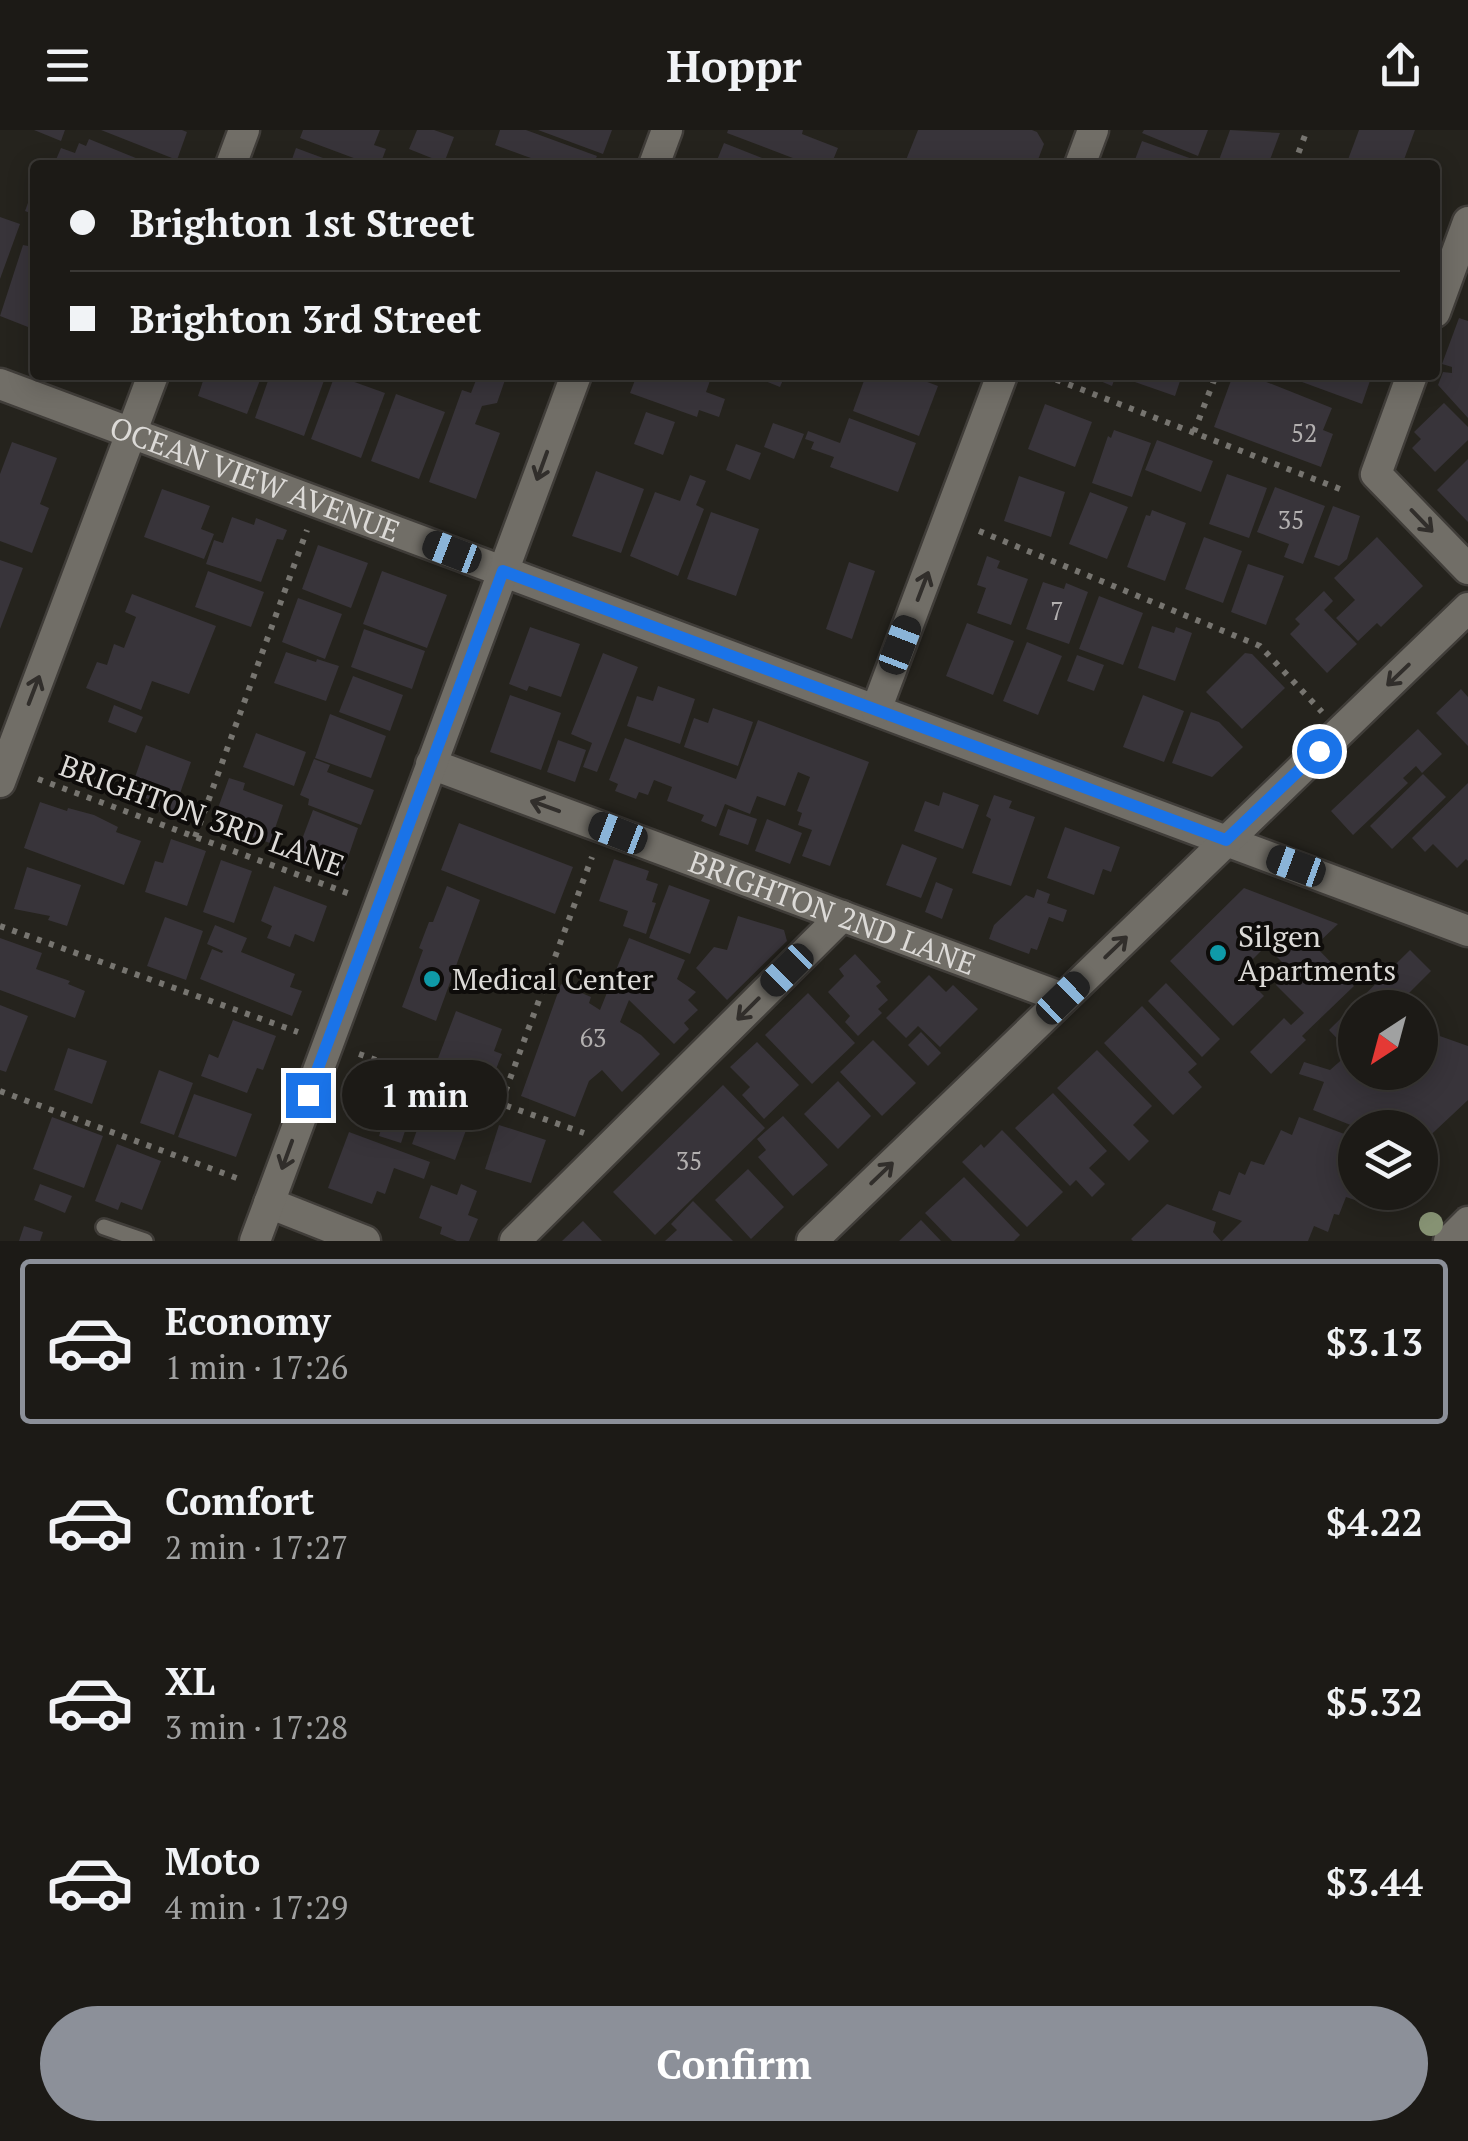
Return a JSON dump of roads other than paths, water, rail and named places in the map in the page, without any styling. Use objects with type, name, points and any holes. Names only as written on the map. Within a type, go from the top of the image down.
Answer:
[{"type":"street","points":[[233,160],[244,130]]},
{"type":"street","points":[[656,160],[667,130]]},
{"type":"street","points":[[1082,160],[1093,130]]},
{"type":"street","points":[[1440,298],[1468,222]]},
{"type":"street","points":[[0,782],[151,380]]},
{"type":"street","points":[[255,1241],[574,380]]},
{"type":"street","points":[[876,710],[1000,380]]},
{"type":"street","points":[[1410,380],[1376,474],[1468,568]]},
{"type":"street","name":"OCEAN VIEW AVENUE","points":[[0,384],[1468,930]]},
{"type":"street","points":[[812,1241],[1468,608]]},
{"type":"street","name":"BRIGHTON 2ND LANE","points":[[431,764],[1063,998]]},
{"type":"street","points":[[515,1241],[842,916]]},
{"type":"street","points":[[269,1203],[365,1241]]},
{"type":"street","points":[[1448,1241],[1468,1222]]},
{"type":"lane","points":[[104,1227],[145,1241]]},
{"type":"place","name":"Silgen Apartments","points":[[1218,953]]},
{"type":"place","name":"Medical Center","points":[[432,979]]}]
